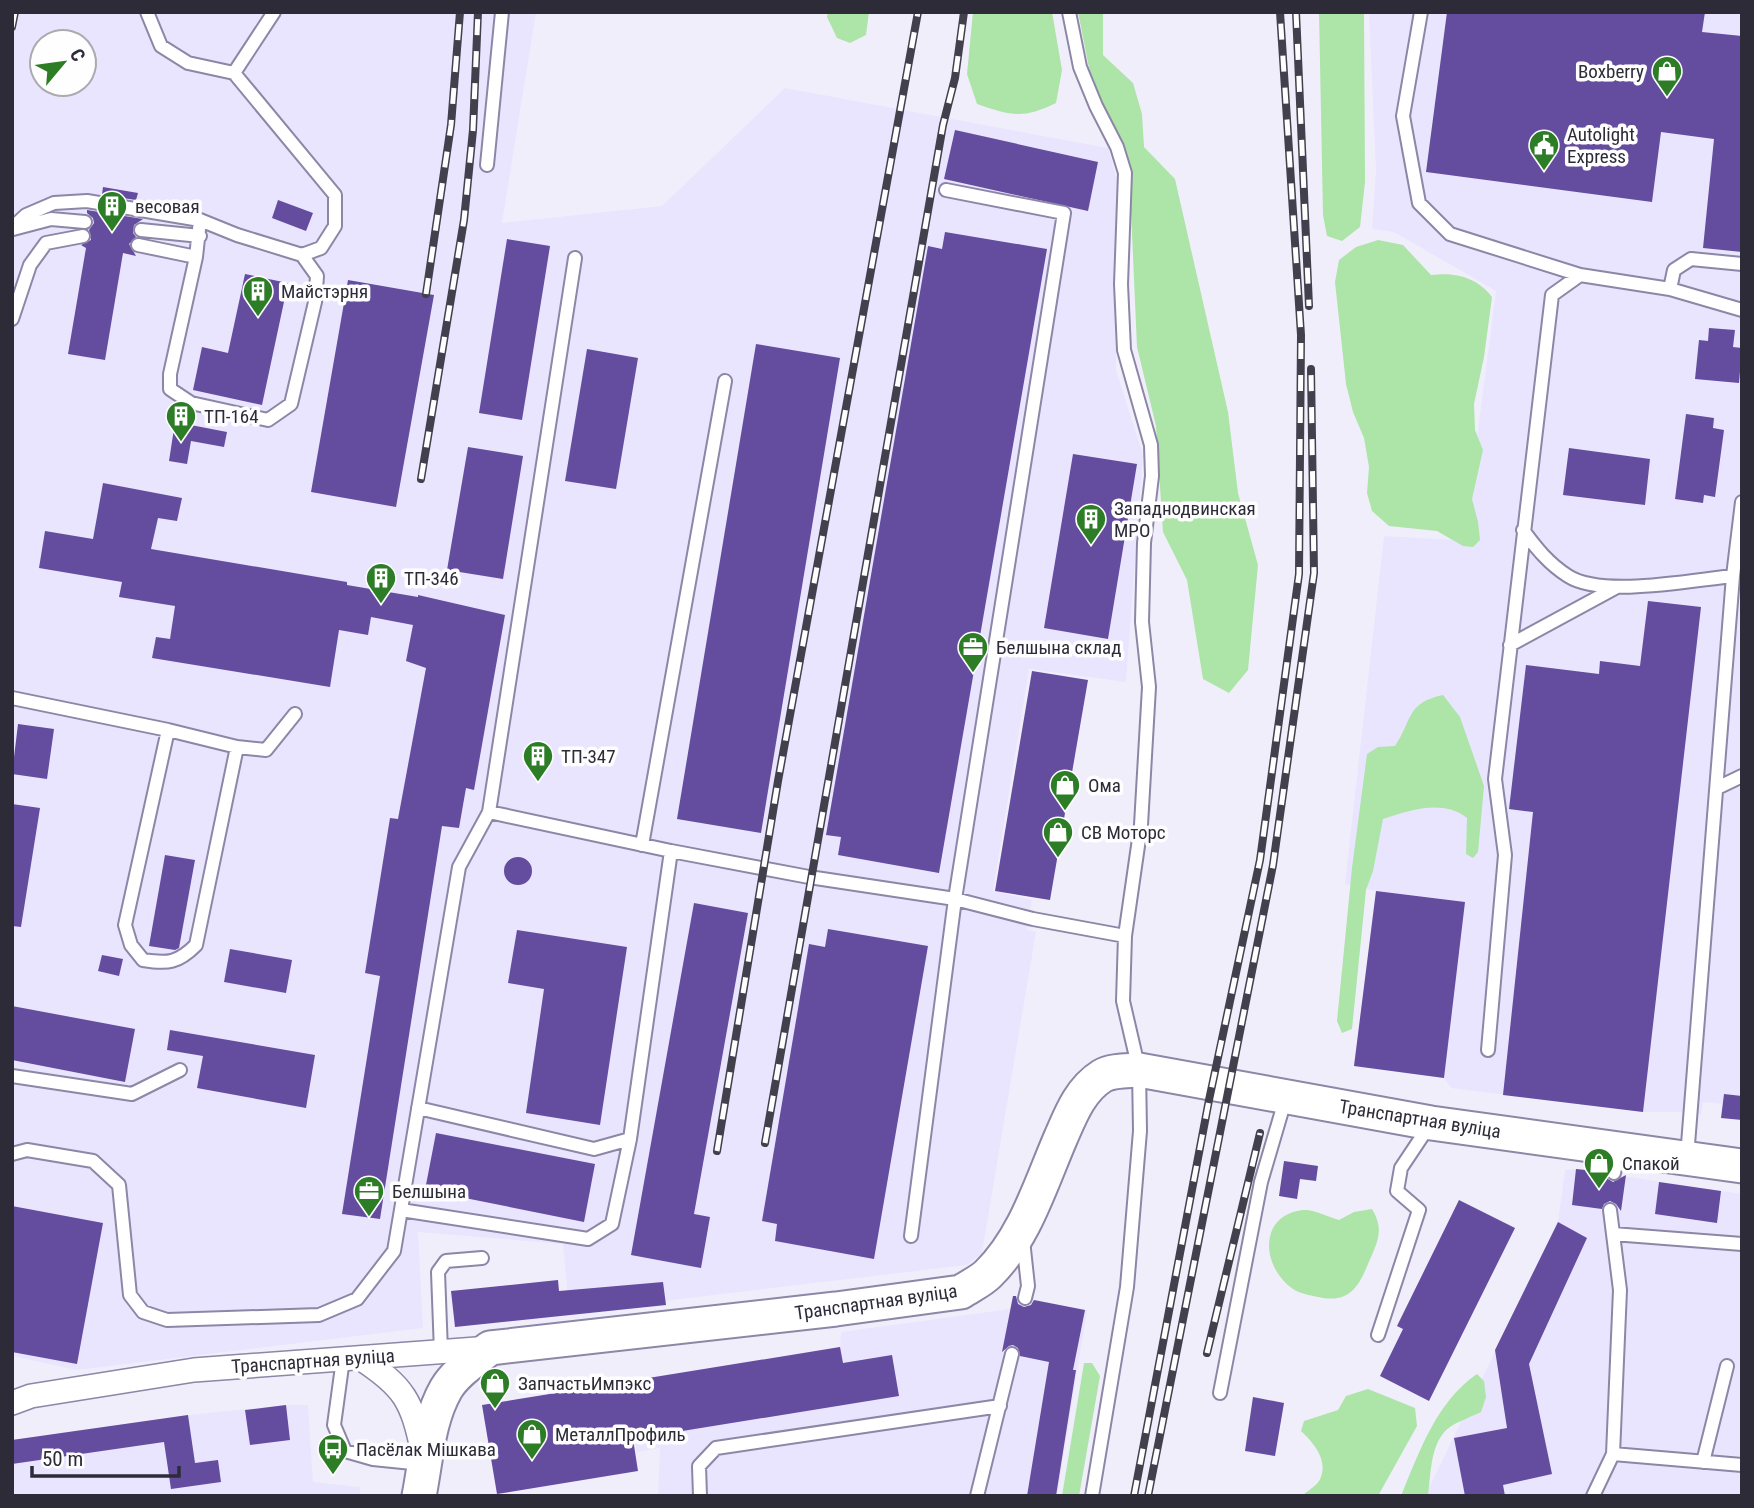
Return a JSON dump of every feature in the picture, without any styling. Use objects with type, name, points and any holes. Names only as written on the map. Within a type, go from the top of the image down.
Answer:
[{"type":"main road","name":"Транспартная вуліца","points":[[489,1348],[836,1310],[961,1292],[988,1274],[1005,1254],[1022,1226],[1075,1105],[1088,1087],[1105,1073],[1139,1070],[1431,1122],[1616,1161],[1687,1158],[1742,1166]]},
{"type":"main road","points":[[422,1480],[434,1416],[446,1388],[489,1348]]},
{"type":"street","name":"Транспартная вуліца","points":[[19,1397],[194,1370],[489,1348]]},
{"type":"street","points":[[351,1358],[387,1375],[407,1398],[417,1424],[422,1480]]},
{"type":"lane","points":[[12,228],[26,215],[54,204],[87,201],[200,219],[237,235],[302,255],[321,248],[335,226],[335,195],[234,72],[188,63],[162,46],[147,12]]},
{"type":"lane","points":[[234,72],[275,12]]},
{"type":"lane","points":[[487,165],[502,12]]},
{"type":"lane","points":[[1069,12],[1080,67],[1117,147],[1125,173],[1121,284],[1124,350],[1151,444],[1152,476],[1144,543],[1142,622],[1149,687],[1141,824],[1125,936],[1123,1001],[1139,1070],[1139,1131],[1127,1287],[1092,1496]]},
{"type":"lane","points":[[1421,12],[1403,116],[1419,203],[1450,234],[1580,275],[1670,289],[1742,310]]},
{"type":"lane","points":[[911,1236],[955,899],[1064,213],[946,190]]},
{"type":"lane","points":[[12,228],[51,219],[85,222]]},
{"type":"lane","points":[[200,219],[196,257],[170,374],[170,389],[191,403],[268,420],[291,404],[315,302],[317,276],[302,255]]},
{"type":"lane","points":[[141,230],[200,236]]},
{"type":"lane","points":[[12,319],[30,265],[46,243],[83,236]]},
{"type":"lane","points":[[138,245],[196,257]]},
{"type":"lane","points":[[12,1154],[27,1150],[93,1161],[119,1185],[130,1295],[143,1312],[167,1320],[318,1315],[357,1299],[394,1251],[459,867],[489,812],[575,258]]},
{"type":"lane","points":[[1670,289],[1674,270],[1691,259],[1742,264]]},
{"type":"lane","points":[[1488,1050],[1505,855],[1494,779],[1523,530],[1552,295],[1580,275]]},
{"type":"lane","points":[[642,845],[725,381]]},
{"type":"lane","points":[[1687,1158],[1717,788],[1736,609],[1733,576],[1742,502]]},
{"type":"lane","points":[[1523,530],[1543,556],[1570,578],[1601,586],[1618,587],[1733,576]]},
{"type":"lane","points":[[1510,645],[1618,587]]},
{"type":"lane","points":[[12,698],[237,747],[265,750],[295,714]]},
{"type":"lane","points":[[168,730],[125,925],[131,946],[144,960],[163,963],[174,960],[184,957],[196,945],[237,747]]},
{"type":"lane","points":[[1717,788],[1742,776]]},
{"type":"lane","points":[[489,812],[809,877],[955,899],[1044,921],[1125,936]]},
{"type":"lane","points":[[401,1210],[588,1239],[612,1224],[630,1139],[671,851]]},
{"type":"lane","points":[[12,1076],[132,1094],[180,1070]]},
{"type":"lane","points":[[1220,1393],[1261,1182],[1286,1097]]},
{"type":"lane","points":[[418,1108],[594,1149],[630,1139]]},
{"type":"lane","points":[[1378,1335],[1419,1210],[1397,1191],[1401,1168],[1431,1122]]},
{"type":"lane","points":[[1594,1496],[1613,1454],[1620,1290],[1610,1210]]},
{"type":"lane","points":[[1022,1226],[1028,1286],[1025,1298]]},
{"type":"lane","points":[[1614,1234],[1742,1244]]},
{"type":"lane","points":[[442,1352],[438,1272],[446,1261],[482,1258]]},
{"type":"lane","points":[[978,1496],[1012,1354]]},
{"type":"lane","points":[[351,1358],[334,1425],[345,1451],[373,1459],[422,1480]]},
{"type":"lane","points":[[1703,1462],[1727,1366]]},
{"type":"lane","points":[[700,1496],[699,1466],[716,1448],[1000,1406]]},
{"type":"lane","points":[[1613,1454],[1742,1465]]},
{"type":"shaded area","points":[[12,12],[536,12],[502,223],[662,206],[785,88],[1108,148],[1117,180],[1116,370],[1143,455],[1126,682],[1029,669],[993,891],[1032,900],[1027,930],[1036,932],[982,1253],[967,1265],[664,1301],[569,1308],[563,1244],[418,1232],[423,1328],[77,1370],[12,1356]]},
{"type":"shaded area","points":[[1369,12],[1742,12],[1742,1096],[1724,1094],[1723,1104],[1703,1102],[1701,1115],[1690,1112],[1643,1112],[1451,1088],[1444,1078],[1354,1066],[1376,891],[1345,884],[1384,536],[1456,540],[1465,531],[1496,291],[1394,232],[1372,229],[1376,171]]},
{"type":"shaded area","points":[[1576,1169],[1742,1194],[1742,1496],[1425,1496],[1558,1222],[1565,1170]]},
{"type":"shaded area","points":[[1013,1296],[1087,1310],[1057,1496],[658,1496],[660,1448],[637,1452],[623,1382],[840,1347],[841,1332],[1010,1309]]},
{"type":"shaded area","points":[[308,1405],[313,1482],[360,1487],[360,1496],[12,1496],[12,1440],[188,1415]]},
{"type":"green space","points":[[828,12],[869,12],[866,35],[850,43],[837,38],[827,17]]},
{"type":"green space","points":[[973,12],[1052,12],[1062,70],[1056,103],[1026,114],[999,111],[977,104],[967,74]]},
{"type":"green space","points":[[1078,12],[1103,12],[1103,55],[1133,83],[1142,114],[1144,147],[1175,179],[1228,412],[1238,493],[1258,565],[1248,670],[1229,693],[1203,679],[1187,580],[1163,532],[1156,426],[1137,347],[1129,165],[1097,108]]},
{"type":"green space","points":[[1319,12],[1364,12],[1365,182],[1360,227],[1342,241],[1327,236],[1323,215]]},
{"type":"green space","points":[[1378,240],[1403,245],[1431,275],[1465,277],[1480,285],[1492,297],[1474,404],[1475,430],[1483,450],[1472,499],[1480,540],[1473,547],[1463,546],[1437,531],[1389,526],[1372,511],[1367,493],[1369,467],[1364,438],[1353,412],[1346,384],[1335,282],[1339,260],[1356,247]]},
{"type":"green space","points":[[1443,695],[1460,717],[1484,786],[1478,852],[1473,858],[1466,854],[1467,818],[1458,812],[1426,808],[1383,819],[1373,871],[1366,890],[1352,1029],[1342,1033],[1337,1021],[1352,868],[1367,754],[1378,747],[1395,746],[1416,708],[1431,698]]},
{"type":"green space","points":[[1372,1209],[1378,1224],[1378,1237],[1365,1272],[1347,1295],[1332,1299],[1307,1295],[1296,1291],[1282,1279],[1270,1256],[1269,1243],[1278,1221],[1288,1214],[1303,1210],[1339,1220],[1354,1212]]},
{"type":"green space","points":[[1084,1363],[1092,1363],[1100,1376],[1079,1496],[1062,1496]]},
{"type":"green space","points":[[1477,1374],[1484,1381],[1486,1397],[1481,1412],[1443,1433],[1435,1449],[1428,1496],[1401,1496],[1422,1445],[1440,1413],[1463,1385]]},
{"type":"green space","points":[[1368,1389],[1415,1408],[1417,1426],[1378,1496],[1302,1496],[1319,1481],[1323,1467],[1319,1453],[1301,1431],[1304,1421],[1338,1410],[1346,1396]]},
{"type":"building","points":[[1447,12],[1705,12],[1702,32],[1742,36],[1742,252],[1703,248],[1714,139],[1661,132],[1652,202],[1426,172]]},
{"type":"building","points":[[955,130],[1098,162],[1088,211],[944,179]]},
{"type":"building","points":[[103,187],[138,193],[136,200],[102,195]]},
{"type":"building","points":[[278,200],[313,213],[306,231],[272,218]]},
{"type":"building","points":[[87,210],[143,219],[134,225],[133,233],[136,237],[129,244],[136,256],[123,253],[105,360],[68,354],[86,248],[81,245],[91,240],[89,230],[94,223]]},
{"type":"building","points":[[945,232],[1047,249],[939,873],[838,855],[841,837],[826,835],[928,246],[942,249]]},
{"type":"building","points":[[507,239],[550,246],[522,420],[479,413]]},
{"type":"building","name":"Майстэрня","points":[[245,274],[288,283],[262,405],[193,390],[202,347],[228,353]]},
{"type":"building","points":[[348,280],[434,295],[396,507],[311,492]]},
{"type":"building","points":[[1709,328],[1735,330],[1733,347],[1742,348],[1739,383],[1695,379],[1699,340],[1708,341]]},
{"type":"building","points":[[756,344],[840,358],[761,833],[677,819]]},
{"type":"building","points":[[587,349],[638,358],[616,489],[565,481]]},
{"type":"building","points":[[1686,414],[1714,418],[1713,428],[1724,430],[1715,497],[1704,495],[1703,503],[1675,499]]},
{"type":"building","points":[[175,422],[227,432],[224,447],[191,441],[187,464],[169,461]]},
{"type":"building","points":[[468,447],[523,456],[503,579],[447,570]]},
{"type":"building","points":[[1569,448],[1650,459],[1645,505],[1563,495]]},
{"type":"building","name":"Западнодвинская МРО","points":[[1073,454],[1137,464],[1108,639],[1044,628]]},
{"type":"building","points":[[103,483],[182,498],[177,521],[158,518],[151,549],[347,582],[347,585],[418,595],[505,615],[474,790],[466,788],[459,828],[442,826],[380,1219],[342,1214],[380,976],[365,973],[390,818],[398,819],[426,668],[406,661],[413,625],[371,617],[368,635],[339,630],[330,687],[152,658],[156,637],[170,639],[175,606],[119,597],[122,582],[39,568],[45,531],[93,539]]},
{"type":"building","points":[[1648,601],[1701,607],[1643,1112],[1503,1095],[1533,812],[1509,809],[1526,665],[1599,674],[1600,661],[1640,666]]},
{"type":"building","points":[[1032,671],[1088,680],[1050,900],[995,891]]},
{"type":"building","points":[[18,724],[54,729],[47,779],[12,774]]},
{"type":"building","points":[[12,804],[40,808],[21,927],[12,926]]},
{"type":"building","points":[[165,855],[195,860],[179,948],[175,950],[149,946]]},
{"type":"building","points":[[518,857],[528,861],[532,871],[528,881],[518,885],[508,881],[504,871],[508,861]]},
{"type":"building","points":[[1376,891],[1465,902],[1444,1078],[1354,1066]]},
{"type":"building","points":[[694,903],[748,913],[694,1214],[710,1217],[701,1268],[631,1255]]},
{"type":"building","points":[[828,929],[928,946],[874,1259],[775,1241],[777,1224],[762,1221],[809,944],[825,947]]},
{"type":"building","points":[[517,930],[627,947],[600,1125],[526,1113],[544,989],[508,983]]},
{"type":"building","points":[[230,949],[292,960],[286,993],[224,982]]},
{"type":"building","points":[[102,955],[123,959],[119,976],[98,971]]},
{"type":"building","points":[[12,1006],[135,1029],[125,1082],[12,1060]]},
{"type":"building","points":[[170,1030],[315,1055],[306,1108],[197,1088],[203,1056],[167,1050]]},
{"type":"building","points":[[1724,1094],[1742,1096],[1742,1120],[1721,1118]]},
{"type":"building","points":[[436,1133],[595,1164],[584,1222],[425,1190]]},
{"type":"building","points":[[1284,1161],[1318,1166],[1316,1181],[1300,1179],[1297,1199],[1279,1196]]},
{"type":"building","name":"Спакой","points":[[1576,1169],[1605,1172],[1613,1182],[1626,1175],[1621,1211],[1610,1201],[1604,1204],[1602,1209],[1572,1205]]},
{"type":"building","points":[[1659,1182],[1721,1191],[1717,1223],[1655,1214]]},
{"type":"building","points":[[1459,1200],[1515,1228],[1429,1401],[1380,1376],[1403,1329],[1397,1326]]},
{"type":"building","points":[[12,1206],[103,1223],[77,1364],[12,1352]]},
{"type":"building","points":[[1558,1222],[1587,1238],[1529,1364],[1552,1474],[1503,1485],[1505,1496],[1465,1496],[1454,1438],[1507,1428],[1495,1350]]},
{"type":"building","points":[[558,1280],[559,1291],[663,1282],[666,1305],[455,1327],[451,1291]]},
{"type":"building","points":[[1013,1296],[1016,1296],[1018,1304],[1024,1307],[1031,1305],[1034,1300],[1085,1310],[1073,1370],[1076,1370],[1056,1496],[1027,1496],[1049,1362],[1020,1356],[1018,1348],[1013,1345],[1002,1352]]},
{"type":"building","points":[[840,1347],[843,1363],[892,1355],[899,1396],[633,1439],[638,1471],[497,1494],[482,1405]]},
{"type":"building","points":[[1253,1397],[1284,1403],[1275,1456],[1245,1451]]},
{"type":"building","points":[[286,1405],[290,1440],[250,1445],[245,1410]]},
{"type":"building","points":[[188,1415],[195,1463],[218,1460],[221,1482],[171,1489],[164,1442],[12,1464],[12,1440]]},
{"type":"railway","points":[[12,27],[15,12]]},
{"type":"railway","points":[[426,294],[451,125],[460,12]]},
{"type":"railway","points":[[421,479],[464,220],[473,130],[478,12]]},
{"type":"railway","points":[[717,1151],[778,781],[918,12]]},
{"type":"railway","points":[[765,1143],[943,125],[955,78],[964,12]]},
{"type":"railway","points":[[1134,1496],[1209,1100],[1260,860],[1299,574],[1301,335],[1280,12]]},
{"type":"railway","points":[[1296,12],[1309,306]]},
{"type":"railway","points":[[1148,1496],[1273,865],[1314,573],[1311,369]]},
{"type":"railway","points":[[1207,1353],[1260,1133]]},
{"type":"place","name":"Boxberry","points":[[1667,98]]},
{"type":"place","name":"Autolight Express","points":[[1544,172]]},
{"type":"place","name":"весовая","points":[[112,233]]},
{"type":"place","name":"Майстэрня","points":[[258,318]]},
{"type":"place","name":"ТП-164","points":[[181,443]]},
{"type":"place","name":"Западнодвинская МРО","points":[[1091,546]]},
{"type":"place","name":"ТП-346","points":[[381,605]]},
{"type":"place","name":"Белшына склад","points":[[973,674]]},
{"type":"place","name":"ТП-347","points":[[538,783]]},
{"type":"place","name":"Ома","points":[[1065,812]]},
{"type":"place","name":"СВ Моторс","points":[[1058,859]]},
{"type":"place","name":"Спакой","points":[[1599,1190]]},
{"type":"place","name":"Белшына","points":[[369,1218]]},
{"type":"place","name":"ЗапчастьИмпэкс","points":[[495,1410]]},
{"type":"place","name":"МеталлПрофиль","points":[[532,1461]]},
{"type":"place","name":"Пасёлак Мішкава","points":[[333,1476]]}]
